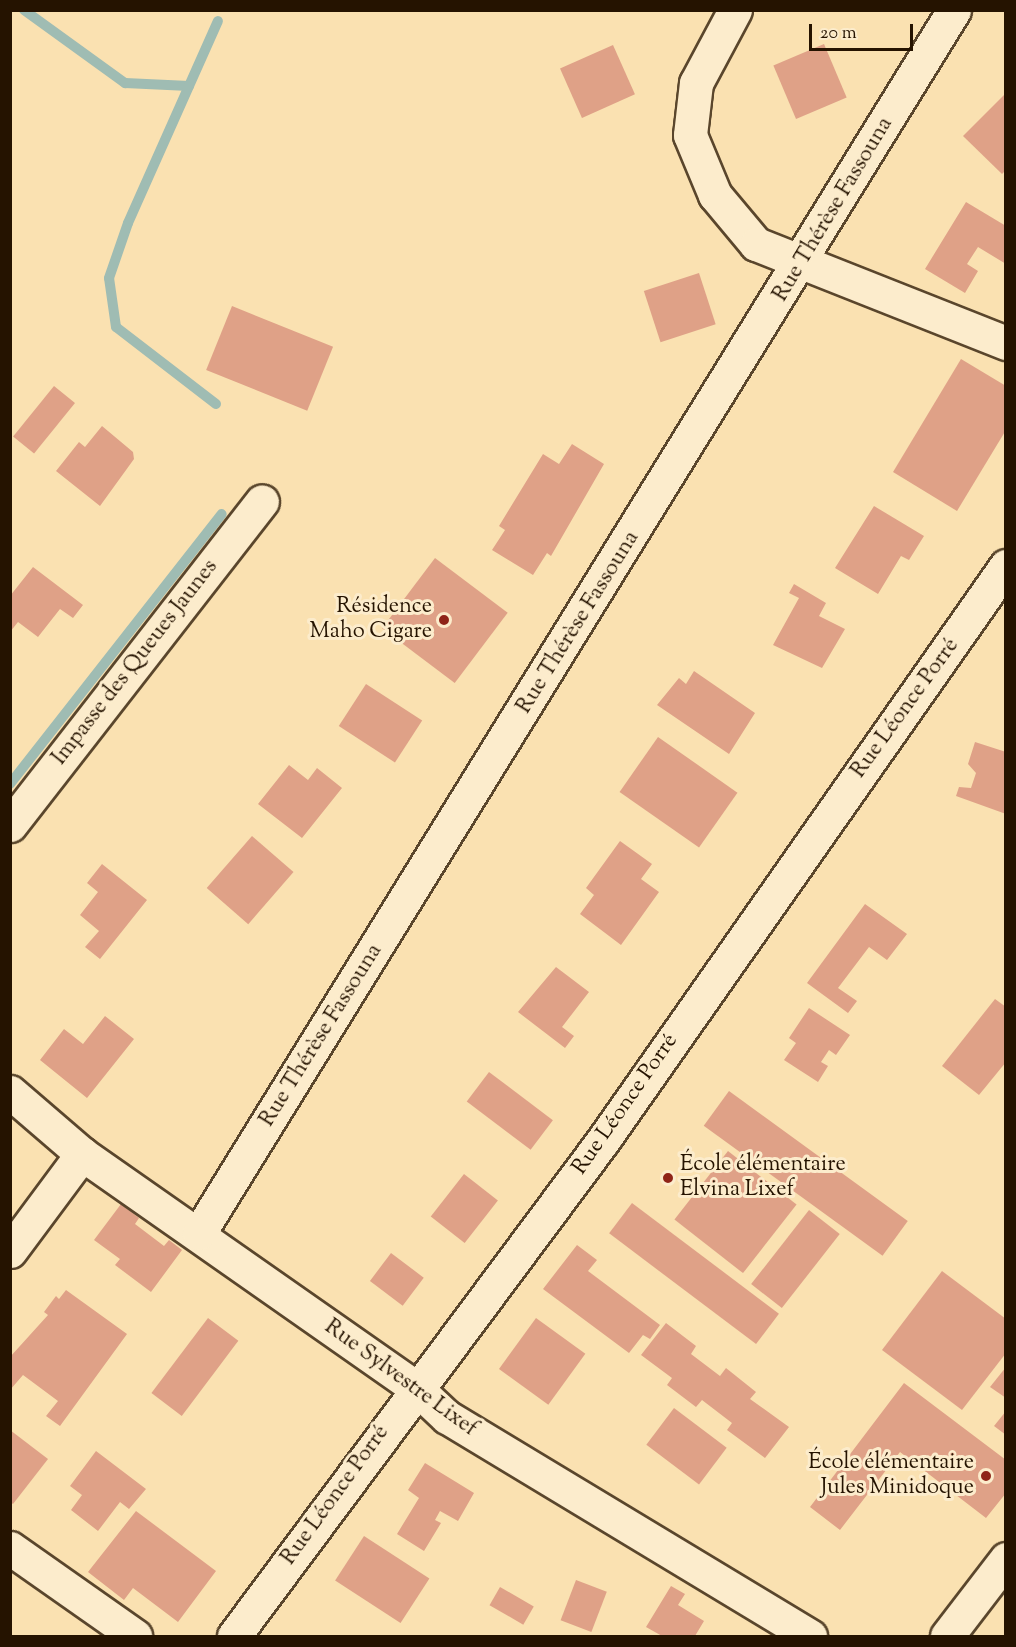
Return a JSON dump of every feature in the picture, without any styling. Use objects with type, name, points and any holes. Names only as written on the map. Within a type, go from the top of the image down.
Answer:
[{"type":"street","points":[[735,10],[696,83],[690,135],[714,195],[756,244],[802,265],[1005,343]]},
{"type":"street","name":"Rue Thérèse Fassouna","points":[[199,1233],[802,265],[954,10]]},
{"type":"street","name":"Impasse des Queues Jaunes","points":[[10,825],[262,501]]},
{"type":"street","name":"Rue Léonce Porré","points":[[234,1636],[415,1388],[604,1139],[1005,566]]},
{"type":"street","name":"Rue Sylvestre Lixef","points":[[10,1092],[82,1154],[199,1233],[415,1388],[447,1417],[810,1636]]},
{"type":"street","points":[[10,1251],[82,1154]]},
{"type":"street","points":[[10,1548],[135,1636]]},
{"type":"street","points":[[947,1636],[1005,1559]]},
{"type":"building","points":[[824,44],[847,97],[796,119],[773,65]]},
{"type":"building","points":[[613,45],[635,94],[582,118],[560,69]]},
{"type":"building","points":[[1006,93],[1006,170],[1002,174],[963,136]]},
{"type":"building","points":[[966,202],[1006,226],[1006,264],[978,247],[967,264],[978,271],[965,293],[925,269]]},
{"type":"building","points":[[699,273],[716,324],[661,342],[644,291]]},
{"type":"building","points":[[232,306],[333,347],[307,411],[206,370]]},
{"type":"building","points":[[961,359],[1006,386],[1006,430],[957,511],[893,472]]},
{"type":"building","points":[[54,386],[75,403],[34,454],[13,437]]},
{"type":"building","points":[[102,426],[133,452],[134,459],[100,506],[56,471],[79,442],[85,447]]},
{"type":"building","points":[[572,444],[604,464],[551,556],[547,553],[533,575],[492,550],[505,530],[499,526],[543,454],[559,464]]},
{"type":"building","points":[[874,506],[924,536],[909,560],[901,556],[878,594],[835,568]]},
{"type":"building","name":"Résidence Maho Cigare","points":[[435,558],[508,613],[455,683],[382,628]]},
{"type":"building","points":[[33,567],[83,605],[73,618],[60,609],[38,637],[18,622],[10,632],[10,596]]},
{"type":"building","points":[[794,584],[826,603],[819,616],[845,629],[822,668],[773,645],[799,598],[789,593]]},
{"type":"building","points":[[694,671],[755,713],[729,754],[657,705],[679,678],[686,684]]},
{"type":"building","points":[[366,684],[422,720],[395,762],[339,726]]},
{"type":"building","points":[[658,737],[737,793],[699,848],[620,792]]},
{"type":"building","points":[[975,742],[1006,752],[1006,814],[956,796],[959,787],[971,788],[976,773],[968,764]]},
{"type":"building","points":[[289,765],[308,780],[317,768],[342,788],[302,838],[258,804]]},
{"type":"building","points":[[252,836],[294,872],[248,924],[207,888]]},
{"type":"building","points":[[620,841],[652,864],[641,879],[659,892],[621,945],[580,914],[594,895],[586,888]]},
{"type":"building","points":[[102,864],[147,900],[100,959],[85,947],[99,931],[80,915],[98,892],[87,883]]},
{"type":"building","points":[[865,904],[907,934],[887,960],[869,947],[838,988],[857,1001],[848,1013],[807,983]]},
{"type":"building","points":[[556,967],[589,992],[562,1027],[574,1036],[565,1048],[518,1012]]},
{"type":"building","points":[[995,999],[1006,1007],[1006,1062],[979,1095],[942,1066]]},
{"type":"building","points":[[809,1008],[850,1035],[836,1055],[829,1050],[821,1062],[828,1066],[818,1082],[784,1060],[796,1043],[789,1038]]},
{"type":"building","points":[[105,1016],[134,1039],[87,1098],[40,1060],[64,1029],[83,1044]]},
{"type":"building","points":[[489,1072],[553,1120],[531,1150],[467,1102]]},
{"type":"building","points":[[729,1091],[908,1221],[883,1256],[704,1126]]},
{"type":"building","points":[[728,1151],[797,1205],[743,1273],[674,1220]]},
{"type":"building","points":[[464,1174],[498,1200],[465,1243],[431,1217]]},
{"type":"building","points":[[632,1203],[779,1314],[756,1344],[609,1233]]},
{"type":"building","points":[[121,1204],[139,1218],[135,1224],[164,1246],[169,1240],[182,1250],[151,1292],[115,1265],[120,1259],[94,1240]]},
{"type":"building","points":[[809,1210],[840,1234],[782,1308],[751,1284]]},
{"type":"building","points":[[577,1245],[597,1260],[588,1271],[660,1325],[650,1339],[643,1335],[629,1353],[543,1289]]},
{"type":"building","points":[[391,1253],[424,1278],[403,1306],[370,1281]]},
{"type":"building","points":[[942,1271],[1006,1319],[1006,1353],[962,1410],[882,1350]]},
{"type":"building","points":[[66,1290],[127,1334],[60,1426],[46,1416],[58,1401],[23,1375],[10,1390],[10,1357],[48,1315],[44,1312],[56,1296],[59,1299]]},
{"type":"building","points":[[208,1318],[238,1341],[182,1416],[151,1393]]},
{"type":"building","points":[[536,1318],[585,1354],[548,1405],[499,1369]]},
{"type":"building","points":[[666,1323],[696,1346],[691,1354],[720,1376],[726,1368],[756,1392],[750,1399],[789,1427],[765,1458],[727,1430],[732,1423],[702,1400],[696,1407],[667,1385],[672,1378],[641,1355]]},
{"type":"building","points":[[1006,1367],[1006,1398],[990,1387]]},
{"type":"building","points":[[904,1383],[1006,1460],[1006,1493],[986,1518],[900,1452],[840,1530],[810,1507]]},
{"type":"building","points":[[674,1408],[727,1448],[699,1484],[646,1445]]},
{"type":"building","points":[[1006,1411],[1006,1435],[994,1426]]},
{"type":"building","points":[[10,1430],[48,1459],[13,1504],[10,1502]]},
{"type":"building","points":[[96,1451],[146,1489],[129,1509],[120,1502],[98,1531],[71,1510],[82,1495],[70,1486]]},
{"type":"building","points":[[425,1463],[474,1493],[458,1521],[440,1511],[435,1520],[441,1523],[424,1551],[397,1534],[419,1498],[408,1490]]},
{"type":"building","points":[[136,1511],[216,1571],[178,1622],[133,1588],[124,1600],[88,1572]]},
{"type":"building","points":[[364,1536],[429,1578],[401,1623],[335,1580]]},
{"type":"building","points":[[576,1580],[607,1592],[591,1632],[561,1620]]},
{"type":"building","points":[[671,1586],[685,1594],[678,1605],[704,1621],[695,1636],[662,1636],[646,1627]]},
{"type":"building","points":[[500,1587],[534,1606],[523,1625],[490,1605]]},
{"type":"waterway","points":[[24,10],[125,83],[189,86]]},
{"type":"waterway","points":[[216,404],[116,327],[109,278],[128,223],[218,21]]},
{"type":"waterway","points":[[10,784],[222,514]]},
{"type":"place","name":"Résidence Maho Cigare","points":[[444,620]]},
{"type":"place","name":"École élémentaire Elvina Lixef","points":[[668,1178]]},
{"type":"place","name":"École élémentaire Jules Minidoque","points":[[986,1476]]}]
